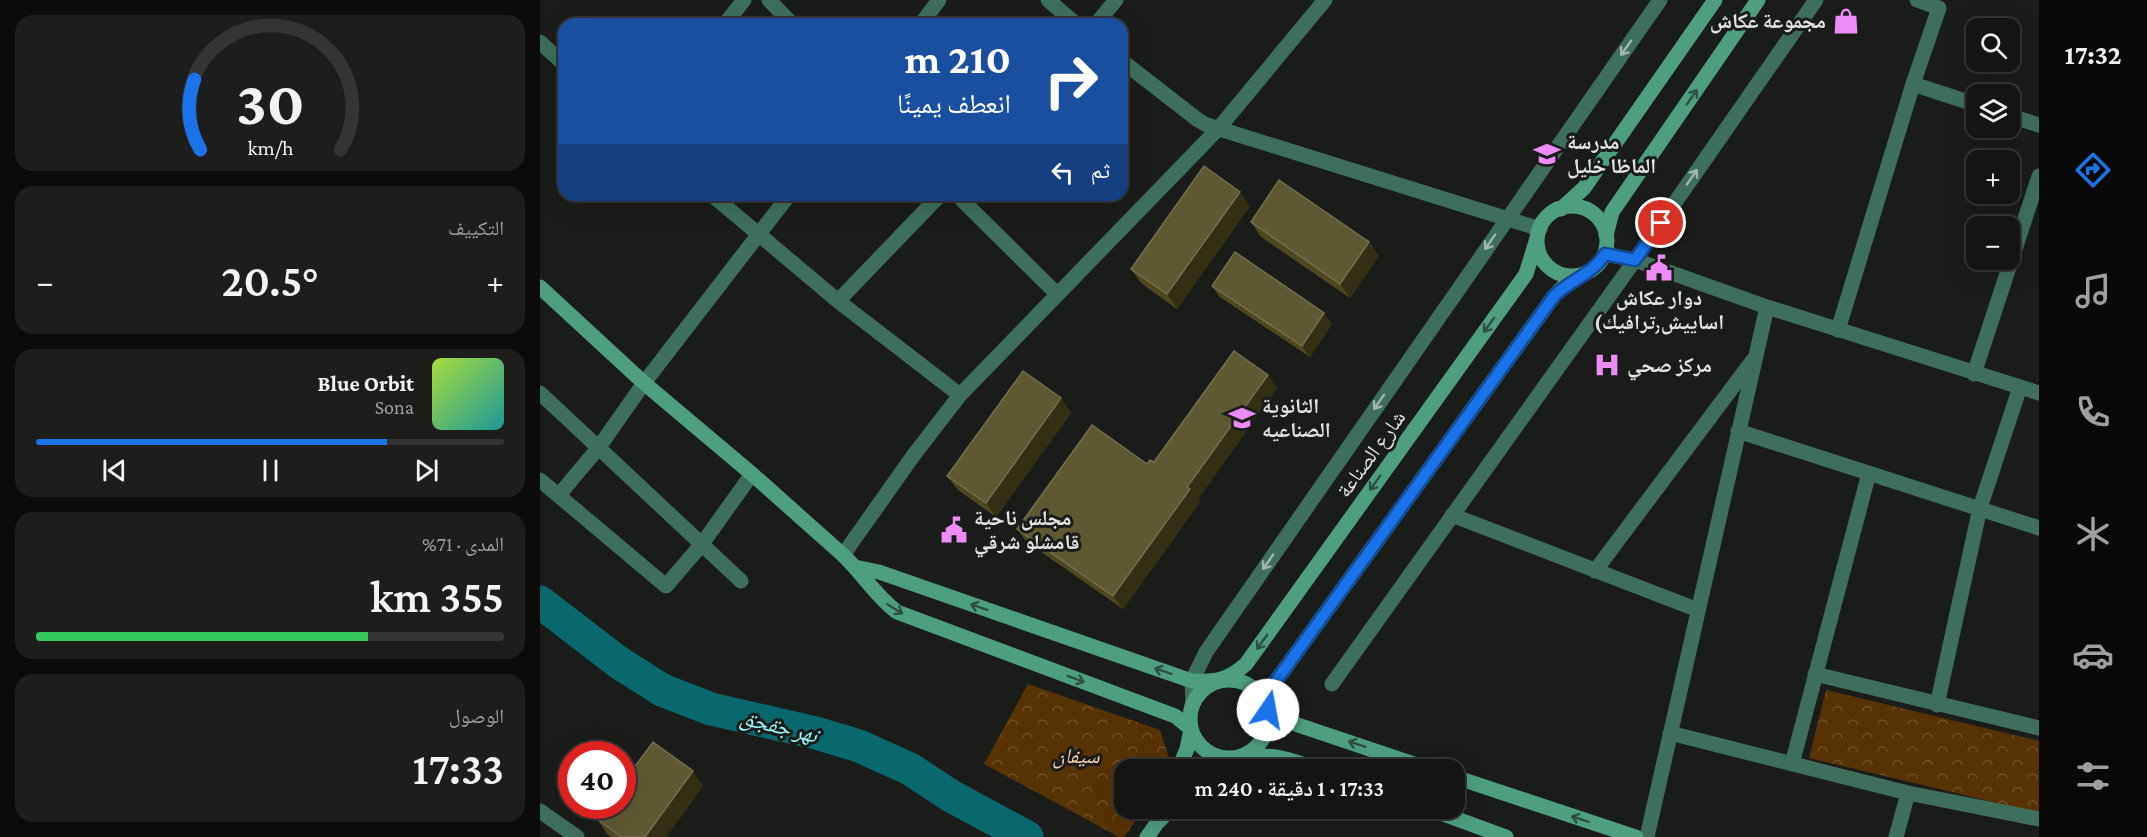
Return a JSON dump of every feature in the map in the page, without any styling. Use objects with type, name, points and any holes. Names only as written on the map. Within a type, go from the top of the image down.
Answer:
[{"type":"street","points":[[729,18],[744,0]]},
{"type":"street","points":[[770,0],[786,18]]},
{"type":"street","points":[[926,18],[939,0]]},
{"type":"street","points":[[1048,0],[1069,18]]},
{"type":"street","points":[[1101,18],[1116,0]]},
{"type":"street","points":[[843,555],[913,456],[960,395],[1218,129],[1325,0]]},
{"type":"street","points":[[1183,759],[1191,729],[1192,681],[1206,652],[1659,0]]},
{"type":"street","points":[[1583,274],[1564,275],[1555,272],[1541,258],[1538,233],[1545,220],[1584,188],[1715,0]]},
{"type":"street","points":[[1263,699],[1554,296],[1564,286],[1592,270],[1605,254],[1606,235],[1612,212],[1758,0]]},
{"type":"street","points":[[1332,684],[1635,260],[1816,0]]},
{"type":"street","points":[[1838,330],[1913,84],[1939,8],[1917,0]]},
{"type":"street","points":[[540,42],[558,58]]},
{"type":"street","points":[[1128,66],[1198,120],[1218,129],[1508,218],[1538,233]]},
{"type":"street","points":[[1913,84],[1966,101]]},
{"type":"street","points":[[2020,119],[2039,125]]},
{"type":"street","points":[[1974,374],[2039,176]]},
{"type":"street","points":[[719,201],[838,301],[960,395]]},
{"type":"street","points":[[559,495],[784,201]]},
{"type":"street","points":[[838,301],[933,201]]},
{"type":"street","points":[[963,201],[1057,294]]},
{"type":"street","points":[[1561,209],[1570,207],[1590,211],[1603,225],[1606,235]]},
{"type":"street","name":"شارع الصناعة","points":[[1220,681],[1246,664],[1512,294],[1532,261],[1538,233]]},
{"type":"street","points":[[1605,254],[1635,260],[1767,307],[2039,393]]},
{"type":"street","points":[[540,287],[644,383],[843,555],[881,600],[897,612],[1167,712],[1191,729],[1204,750],[1214,756],[1235,758],[1260,755],[1285,759]]},
{"type":"street","points":[[1647,837],[1767,307]]},
{"type":"street","points":[[1595,570],[1756,355]]},
{"type":"street","points":[[1937,705],[1980,508],[2020,387]]},
{"type":"street","points":[[540,393],[741,581]]},
{"type":"street","points":[[1738,431],[2039,528]]},
{"type":"street","points":[[1792,764],[1869,473]]},
{"type":"street","points":[[540,480],[666,586],[702,544],[752,474]]},
{"type":"street","points":[[1452,515],[1698,610]]},
{"type":"street","points":[[855,567],[879,572],[1192,681],[1233,680],[1245,683],[1255,689],[1284,718],[1298,725],[1399,759]]},
{"type":"street","points":[[1815,674],[2039,728]]},
{"type":"street","points":[[1193,704],[1204,689],[1220,681]]},
{"type":"street","points":[[1235,758],[1255,749],[1266,734],[1269,716],[1263,699]]},
{"type":"street","points":[[1670,733],[1908,793],[2039,819]]},
{"type":"street","points":[[1465,780],[1636,837]]},
{"type":"street","points":[[1896,837],[1908,793]]},
{"type":"street","points":[[540,811],[577,837]]},
{"type":"street","points":[[1147,837],[1157,819]]},
{"type":"street","points":[[1457,819],[1506,837]]},
{"type":"green space","name":"سيفان","points":[[1028,684],[1160,730],[1169,759],[1114,759],[1114,819],[1137,819],[1124,837],[1119,837],[984,764]]},
{"type":"green space","points":[[1826,690],[2039,741],[2039,813],[1809,758]]},
{"type":"building","points":[[1204,166],[1240,192],[1167,294],[1131,269]]},
{"type":"building","points":[[1279,180],[1369,242],[1340,284],[1251,222]]},
{"type":"building","points":[[1235,252],[1324,313],[1302,346],[1212,286]]},
{"type":"building","points":[[1234,351],[1268,375],[1187,487],[1190,489],[1113,596],[1017,529],[1092,425],[1147,464],[1150,460],[1154,462]]},
{"type":"building","points":[[1023,371],[1061,398],[986,503],[947,476]]},
{"type":"building","points":[[653,742],[693,771],[645,837],[621,837],[597,819],[636,819],[636,765]]},
{"type":"waterway","name":"نهر جقجق","points":[[540,602],[618,662],[662,690],[711,709],[816,733],[859,746],[910,769],[951,796],[1027,837]]},
{"type":"place","name":"مجموعة عكاش","points":[[1846,21]]},
{"type":"place","name":"مدرسة الماظا خليل","points":[[1547,154]]},
{"type":"place","name":"دوار عكاش (اساييش٫ترافيك","points":[[1659,268]]},
{"type":"place","name":"مركز صحي","points":[[1607,365]]},
{"type":"place","name":"الثانوية الصناعيه","points":[[1242,418]]},
{"type":"place","name":"مجلس ناحية قامشلو شرقي","points":[[954,530]]},
{"type":"route","points":[[1268,710],[1263,699],[1554,296],[1564,286],[1592,270],[1605,254],[1635,260],[1661,223]]}]
